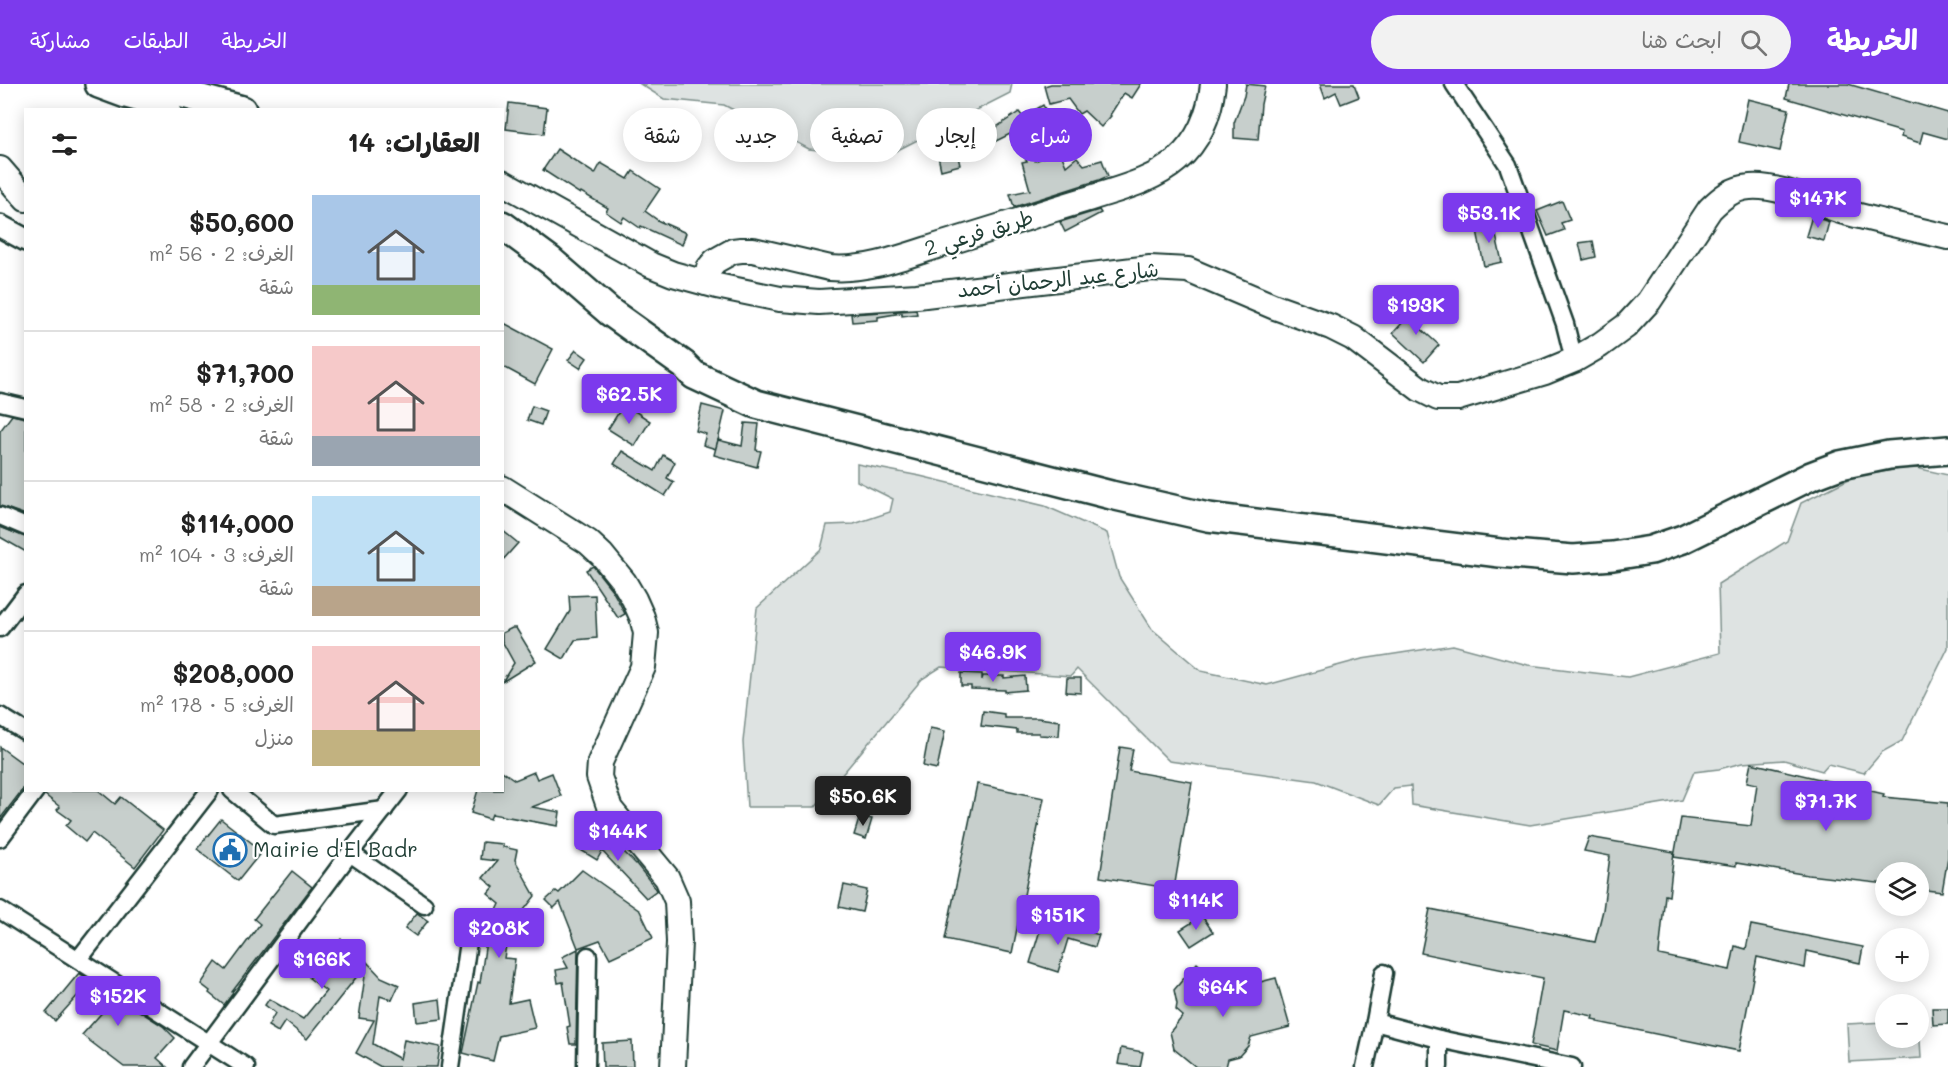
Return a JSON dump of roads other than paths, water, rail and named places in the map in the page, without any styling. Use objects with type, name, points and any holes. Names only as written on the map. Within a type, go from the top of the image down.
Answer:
[{"type":"main road","points":[[99,84],[176,108]]},
{"type":"main road","points":[[147,84],[235,108]]},
{"type":"main road","name":"طريق فرعي 2","points":[[706,283],[709,268],[715,261],[733,252],[753,250],[830,268],[858,267],[906,256],[1124,188],[1165,169],[1186,152],[1197,139],[1204,124],[1210,108],[1213,84]]},
{"type":"main road","points":[[0,169],[24,197]]},
{"type":"main road","name":"شارع عبد الرحمان أحمد","points":[[504,183],[651,265],[706,283],[780,299],[819,302],[917,296],[1114,271],[1165,267],[1188,270],[1353,338],[1420,389],[1438,398],[1458,398],[1545,372],[1575,360],[1600,345],[1626,326],[1648,301],[1710,209],[1734,190],[1749,187],[1768,188],[1845,212],[1948,237]]},
{"type":"main road","points":[[504,226],[535,247],[610,312],[684,365],[694,375]]},
{"type":"main road","points":[[504,249],[638,350],[677,373],[694,375],[756,404],[1111,495],[1208,517],[1500,553],[1573,559],[1613,556],[1651,550],[1683,539],[1811,476],[1840,465],[1888,455],[1948,450]]},
{"type":"main road","points":[[504,489],[588,542],[624,582],[642,616],[646,633],[642,667],[600,762],[599,777],[610,809],[667,878],[677,901],[679,942],[673,1067]]},
{"type":"street","points":[[1454,84],[1508,165],[1565,324],[1575,360]]},
{"type":"street","points":[[0,226],[24,239]]},
{"type":"street","points":[[0,516],[24,526]]},
{"type":"street","points":[[0,628],[24,597]]},
{"type":"street","points":[[0,716],[24,731]]},
{"type":"street","points":[[0,838],[34,792]]},
{"type":"street","points":[[79,959],[208,792]]},
{"type":"street","points":[[234,792],[274,825],[384,810]]},
{"type":"street","points":[[191,1067],[398,792]]},
{"type":"street","points":[[350,853],[424,906]]},
{"type":"street","points":[[0,910],[246,1067]]},
{"type":"street","points":[[450,1067],[470,928]]},
{"type":"street","points":[[586,1067],[588,956]]},
{"type":"street","points":[[1365,1067],[1376,1022],[1383,973]]},
{"type":"street","points":[[1376,1022],[1439,1039],[1572,1067]]},
{"type":"street","points":[[1439,1039],[1439,1067]]},
{"type":"place","name":"Mairie d'El Badr","points":[[230,850]]}]
